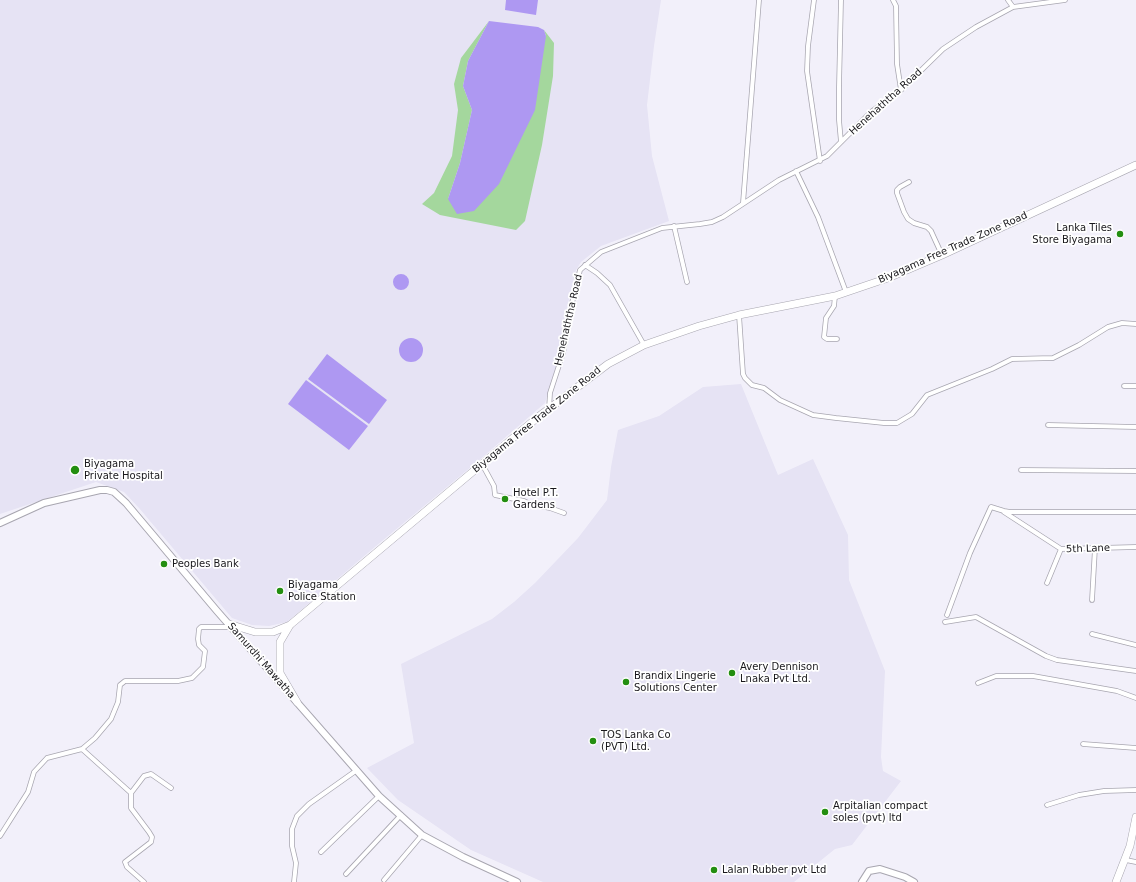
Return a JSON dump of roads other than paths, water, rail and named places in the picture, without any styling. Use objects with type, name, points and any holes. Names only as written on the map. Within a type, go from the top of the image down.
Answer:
[{"type":"main road","name":"Biyagama Free Trade Zone Road","points":[[297,702],[280,673],[280,642],[290,626],[548,409],[608,364],[644,344],[692,328],[739,315],[835,296],[888,278],[942,255],[1136,165]]},
{"type":"main road","name":"Samurdhi Mawatha","points":[[0,523],[44,503],[100,490],[114,492],[131,509],[230,626],[379,796],[422,835],[463,857],[517,882]]},
{"type":"main road","name":"Biyagama Free Trade Zone Road","points":[[230,626],[255,632],[273,632],[290,626]]},
{"type":"main road","points":[[1116,882],[1126,860],[1133,836],[1136,817]]},
{"type":"main road","points":[[862,882],[869,871],[880,869],[905,877],[914,882]]},
{"type":"street","points":[[743,204],[759,0]]},
{"type":"street","points":[[814,0],[807,66],[820,161]]},
{"type":"street","points":[[840,0],[839,87],[841,142]]},
{"type":"street","points":[[893,0],[896,6],[897,64],[902,90]]},
{"type":"street","points":[[1008,0],[1013,7]]},
{"type":"street","name":"Henehaththa Road","points":[[548,409],[550,393],[560,367],[566,342],[580,270],[601,252],[662,228],[712,222],[723,217],[779,180],[820,161],[827,156],[871,112],[902,90],[943,49],[976,27],[1013,7],[1065,0]]},
{"type":"street","points":[[796,171],[818,217],[846,292]]},
{"type":"street","points":[[910,182],[897,190],[904,212],[908,219],[914,223],[927,226],[931,230],[942,255]]},
{"type":"street","points":[[674,226],[687,282]]},
{"type":"street","points":[[585,265],[597,273],[610,285],[644,344]]},
{"type":"street","points":[[835,296],[834,306],[826,318],[824,337],[827,339],[837,339]]},
{"type":"street","points":[[739,315],[743,374],[752,385],[764,388],[780,400],[813,414],[884,423],[897,422],[912,414],[927,395],[992,369],[1012,359],[1053,358],[1079,345],[1108,327],[1122,323],[1136,324]]},
{"type":"street","points":[[1124,386],[1136,386]]},
{"type":"street","points":[[1048,426],[1136,427]]},
{"type":"street","points":[[482,464],[494,486],[495,495],[524,501],[564,513]]},
{"type":"street","points":[[1021,470],[1136,471]]},
{"type":"street","points":[[947,615],[970,553],[991,507],[1004,511],[1136,512]]},
{"type":"street","name":"5th Lane","points":[[1004,511],[1061,549],[1136,547]]},
{"type":"street","points":[[1092,600],[1095,548]]},
{"type":"street","points":[[1047,583],[1061,549]]},
{"type":"street","points":[[945,622],[976,617],[1046,656],[1057,660],[1136,671]]},
{"type":"street","points":[[0,836],[28,792],[34,772],[47,758],[82,749],[95,738],[111,719],[118,702],[120,685],[125,681],[178,681],[192,678],[202,667],[205,651],[199,645],[199,629],[201,627],[230,626]]},
{"type":"street","points":[[1092,634],[1136,645]]},
{"type":"street","points":[[978,683],[996,676],[1033,676],[1117,691],[1136,698]]},
{"type":"street","points":[[1083,744],[1136,748]]},
{"type":"street","points":[[82,749],[131,793]]},
{"type":"street","points":[[294,882],[296,863],[292,846],[292,830],[297,816],[309,804],[357,770]]},
{"type":"street","points":[[144,882],[125,865],[126,860],[148,846],[152,837],[131,808],[131,793],[144,776],[151,774],[171,788]]},
{"type":"street","points":[[1047,805],[1079,795],[1104,791],[1136,790]]},
{"type":"street","points":[[321,852],[379,796]]},
{"type":"street","points":[[346,874],[401,815]]},
{"type":"street","points":[[384,880],[422,835]]},
{"type":"street","points":[[1126,860],[1136,862]]},
{"type":"place","name":"Lanka Tiles Store Biyagama","points":[[1120,234]]},
{"type":"place","name":"Biyagama Private Hospital","points":[[75,470]]},
{"type":"place","name":"Hotel P.T. Gardens","points":[[505,499]]},
{"type":"place","name":"Peoples Bank","points":[[164,564]]},
{"type":"place","name":"Biyagama Police Station","points":[[280,591]]},
{"type":"place","name":"Avery Dennison Lnaka Pvt Ltd.","points":[[732,673]]},
{"type":"place","name":"Brandix Lingerie Solutions Center","points":[[626,682]]},
{"type":"place","name":"TOS Lanka Co (PVT) Ltd.","points":[[593,741]]},
{"type":"place","name":"Arpitalian compact soles (pvt) ltd","points":[[825,812]]},
{"type":"place","name":"Lalan Rubber pvt Ltd","points":[[714,870]]}]
